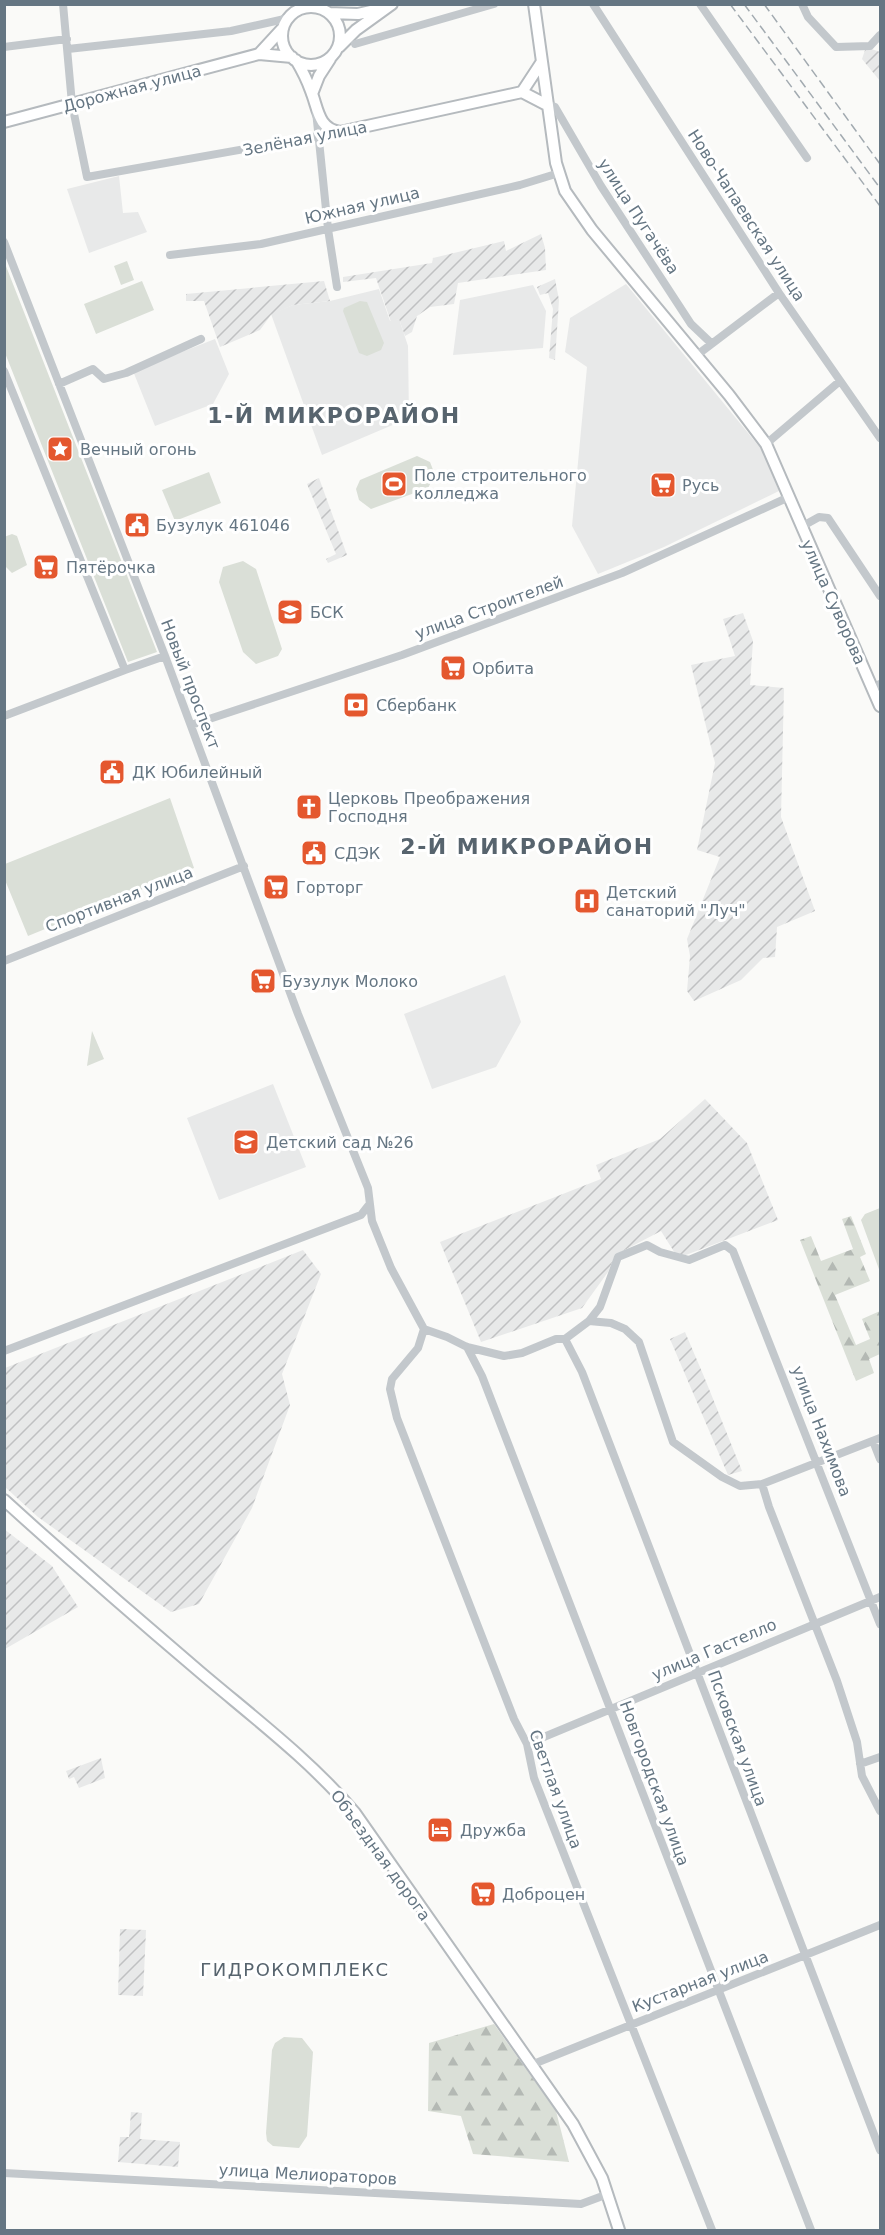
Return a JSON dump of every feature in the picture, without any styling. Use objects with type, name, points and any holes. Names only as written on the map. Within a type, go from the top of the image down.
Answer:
[{"type":"main road","name":"улица Суворова","points":[[534,4],[547,105],[559,173],[565,191],[592,230],[697,356],[766,444],[801,527],[878,685],[880,706]]},
{"type":"main road","points":[[259,54],[270,46],[291,16],[308,8],[358,14],[391,5]]},
{"type":"main road","points":[[312,94],[319,76],[334,54],[356,30],[391,5]]},
{"type":"main road","points":[[259,54],[294,59],[314,65],[334,54],[340,31],[323,9]]},
{"type":"main road","points":[[291,16],[284,45],[312,94],[316,111],[327,127],[340,132]]},
{"type":"main road","name":"Дорожная улица","points":[[4,122],[259,54]]},
{"type":"main road","points":[[541,63],[522,92],[547,105]]},
{"type":"main road","name":"Зелёная улица","points":[[340,132],[522,92]]},
{"type":"main road","name":"Объездная дорога","points":[[4,1500],[332,1787],[362,1822],[573,2124],[597,2167],[619,2230]]},
{"type":"street","points":[[63,4],[72,104]]},
{"type":"street","points":[[355,44],[494,4]]},
{"type":"street","name":"Ново-Чапаевская улица","points":[[593,4],[779,293],[880,438]]},
{"type":"street","points":[[700,4],[807,158]]},
{"type":"street","points":[[802,4],[808,17],[836,47],[870,46],[880,49]]},
{"type":"street","points":[[68,49],[231,31],[291,16]]},
{"type":"street","points":[[870,46],[880,35]]},
{"type":"street","points":[[4,47],[67,39]]},
{"type":"street","name":"Зелёная улица","points":[[72,104],[87,177],[340,132]]},
{"type":"street","name":"улица Пугачёва","points":[[547,105],[555,107],[601,186],[684,313],[711,343]]},
{"type":"street","points":[[316,111],[328,229],[337,287]]},
{"type":"street","name":"Южная улица","points":[[170,255],[261,244],[520,185],[559,173]]},
{"type":"street","name":"Новый проспект","points":[[4,242],[165,656],[298,1014],[368,1188],[368,1206],[391,1268],[424,1329]]},
{"type":"street","points":[[697,356],[779,293]]},
{"type":"street","points":[[59,384],[93,369],[104,379],[126,373],[201,339]]},
{"type":"street","points":[[4,371],[125,670]]},
{"type":"street","points":[[766,444],[840,381]]},
{"type":"street","name":"улица Строителей","points":[[191,725],[402,655],[622,573],[789,497]]},
{"type":"street","points":[[801,527],[819,517],[828,518],[880,596]]},
{"type":"street","points":[[4,716],[165,656]]},
{"type":"street","name":"Спортивная улица","points":[[4,961],[244,866]]},
{"type":"street","points":[[4,1351],[361,1215],[368,1206]]},
{"type":"street","name":"улица Нахимова","points":[[590,1321],[600,1307],[618,1257],[646,1245],[660,1252],[689,1260],[725,1245],[733,1251],[818,1464],[876,1599],[880,1624]]},
{"type":"street","points":[[424,1329],[467,1347],[504,1356],[522,1353],[556,1339],[565,1339],[590,1321],[611,1323],[625,1329],[639,1342],[674,1442],[722,1477],[740,1486],[762,1484],[877,1440],[880,1459]]},
{"type":"street","name":"Светлая улица","points":[[424,1329],[418,1348],[392,1379],[390,1389],[410,1450],[514,1719],[527,1744],[534,1778],[712,2230]]},
{"type":"street","name":"Псковская улица","points":[[565,1339],[572,1348],[582,1372],[880,2150]]},
{"type":"street","name":"Новгородская улица","points":[[467,1347],[482,1376],[811,2230]]},
{"type":"street","points":[[762,1484],[837,1681],[857,1742],[862,1776],[880,1811]]},
{"type":"street","name":"улица Гастелло","points":[[527,1744],[876,1599]]},
{"type":"street","points":[[860,1764],[880,1757]]},
{"type":"street","name":"Кустарная улица","points":[[531,2066],[630,2024],[880,1925]]},
{"type":"street","name":"улица Мелиораторов","points":[[4,2173],[581,2204],[608,2194]]},
{"type":"shaded area","points":[[866,47],[880,52],[880,81],[862,59]]},
{"type":"shaded area","points":[[119,176],[123,213],[138,212],[147,232],[89,253],[67,189]]},
{"type":"shaded area","points":[[541,234],[545,248],[546,270],[458,283],[454,304],[430,307],[417,316],[412,332],[405,336],[399,319],[391,322],[376,278],[343,282],[343,277],[432,263],[433,258],[504,241],[506,251]]},
{"type":"shaded area","points":[[555,279],[559,300],[555,360],[549,358],[553,309],[548,293],[540,295],[537,287]]},
{"type":"shaded area","points":[[324,281],[330,301],[293,305],[271,315],[260,330],[220,347],[204,301],[186,301],[186,294]]},
{"type":"shaded area","points":[[626,284],[762,450],[779,491],[664,547],[598,574],[572,526],[587,367],[565,352],[570,318]]},
{"type":"shaded area","points":[[533,285],[546,311],[543,348],[453,355],[460,300]]},
{"type":"shaded area","points":[[379,289],[390,321],[399,319],[408,346],[409,418],[322,455],[271,314],[293,305],[330,301]]},
{"type":"shaded area","points":[[215,339],[229,374],[213,404],[155,426],[133,371]]},
{"type":"shaded area","points":[[319,478],[347,555],[328,563],[326,559],[336,554],[307,484]]},
{"type":"shaded area","points":[[743,613],[753,641],[750,685],[784,688],[781,817],[815,911],[777,927],[775,957],[763,958],[741,980],[694,1001],[687,991],[690,956],[687,939],[720,857],[697,850],[715,763],[691,665],[735,656],[723,619]]},
{"type":"shaded area","points":[[505,975],[521,1022],[496,1067],[432,1089],[404,1014]]},
{"type":"shaded area","name":"Детский сад №26","points":[[273,1084],[306,1167],[219,1200],[187,1118]]},
{"type":"shaded area","points":[[705,1099],[747,1143],[778,1220],[678,1258],[661,1231],[615,1255],[608,1272],[582,1308],[481,1342],[440,1242],[601,1179],[596,1165],[660,1139]]},
{"type":"shaded area","points":[[303,1250],[321,1274],[282,1374],[290,1405],[252,1508],[199,1604],[171,1612],[38,1517],[5,1487],[5,1368]]},
{"type":"shaded area","points":[[685,1332],[742,1471],[728,1475],[670,1339]]},
{"type":"shaded area","points":[[4,1529],[52,1566],[78,1607],[5,1649]]},
{"type":"shaded area","points":[[101,1758],[105,1778],[79,1788],[74,1777],[69,1779],[66,1771]]},
{"type":"shaded area","points":[[120,1929],[146,1930],[143,1996],[118,1995]]},
{"type":"shaded area","points":[[131,2112],[142,2113],[140,2139],[180,2142],[178,2167],[118,2162],[120,2137],[129,2137]]},
{"type":"green space","points":[[4,261],[157,652],[128,662],[5,353]]},
{"type":"green space","points":[[127,261],[134,280],[121,285],[114,266]]},
{"type":"green space","points":[[142,281],[154,310],[96,334],[84,304]]},
{"type":"green space","points":[[360,301],[367,302],[384,343],[381,350],[367,356],[359,353],[343,311],[344,308]]},
{"type":"green space","name":"Поле строительного колледжа","points":[[417,456],[430,462],[435,475],[428,488],[371,509],[359,500],[356,489],[360,480]]},
{"type":"green space","points":[[209,472],[221,503],[175,521],[162,490]]},
{"type":"green space","points":[[12,534],[17,536],[27,565],[12,573],[5,566],[4,537]]},
{"type":"green space","points":[[243,561],[256,569],[282,649],[278,656],[256,664],[243,652],[219,582],[223,567]]},
{"type":"green space","points":[[170,798],[194,868],[28,936],[5,880],[5,864]]},
{"type":"green space","points":[[92,1031],[104,1059],[87,1066]]},
{"type":"green space","points":[[880,1208],[880,1272],[861,1220],[865,1214]]},
{"type":"green space","points":[[851,1216],[866,1254],[860,1257],[870,1281],[835,1295],[856,1345],[870,1339],[862,1319],[880,1311],[880,1354],[869,1359],[874,1373],[856,1381],[800,1240],[811,1236],[821,1261],[853,1249],[842,1219]]},
{"type":"green space","points":[[494,2024],[556,2111],[569,2162],[473,2154],[461,2116],[428,2111],[429,2043]]},
{"type":"green space","points":[[284,2037],[302,2038],[313,2052],[307,2136],[299,2148],[273,2146],[267,2141],[272,2050],[275,2043]]},
{"type":"railway","points":[[730,4],[880,206]]},
{"type":"railway","points":[[744,4],[880,188]]},
{"type":"railway","points":[[764,4],[880,164]]},
{"type":"place","name":"Вечный огонь","points":[[60,449]]},
{"type":"place","name":"Поле строительного колледжа","points":[[394,484]]},
{"type":"place","name":"Русь","points":[[663,485]]},
{"type":"place","name":"Бузулук 461046","points":[[137,525]]},
{"type":"place","name":"Пятёрочка","points":[[46,567]]},
{"type":"place","name":"БСК","points":[[290,612]]},
{"type":"place","name":"Орбита","points":[[453,668]]},
{"type":"place","name":"Сбербанк","points":[[356,705]]},
{"type":"place","name":"ДК Юбилейный","points":[[112,772]]},
{"type":"place","name":"Церковь Преображения Господня","points":[[309,807]]},
{"type":"place","name":"СДЭК","points":[[314,853]]},
{"type":"place","name":"Горторг","points":[[276,887]]},
{"type":"place","name":"Детский санаторий \"Луч\"","points":[[587,901]]},
{"type":"place","name":"Бузулук Молоко","points":[[263,981]]},
{"type":"place","name":"Детский сад №26","points":[[246,1142]]},
{"type":"place","name":"Дружба","points":[[440,1830]]},
{"type":"place","name":"Доброцен","points":[[483,1894]]},
{"type":"district","name":"1-Й МИКРОРАЙОН","points":[[334,415]]},
{"type":"district","name":"2-Й МИКРОРАЙОН","points":[[527,846]]},
{"type":"district","name":"ГИДРОКОМПЛЕКС","points":[[295,1970]]}]
